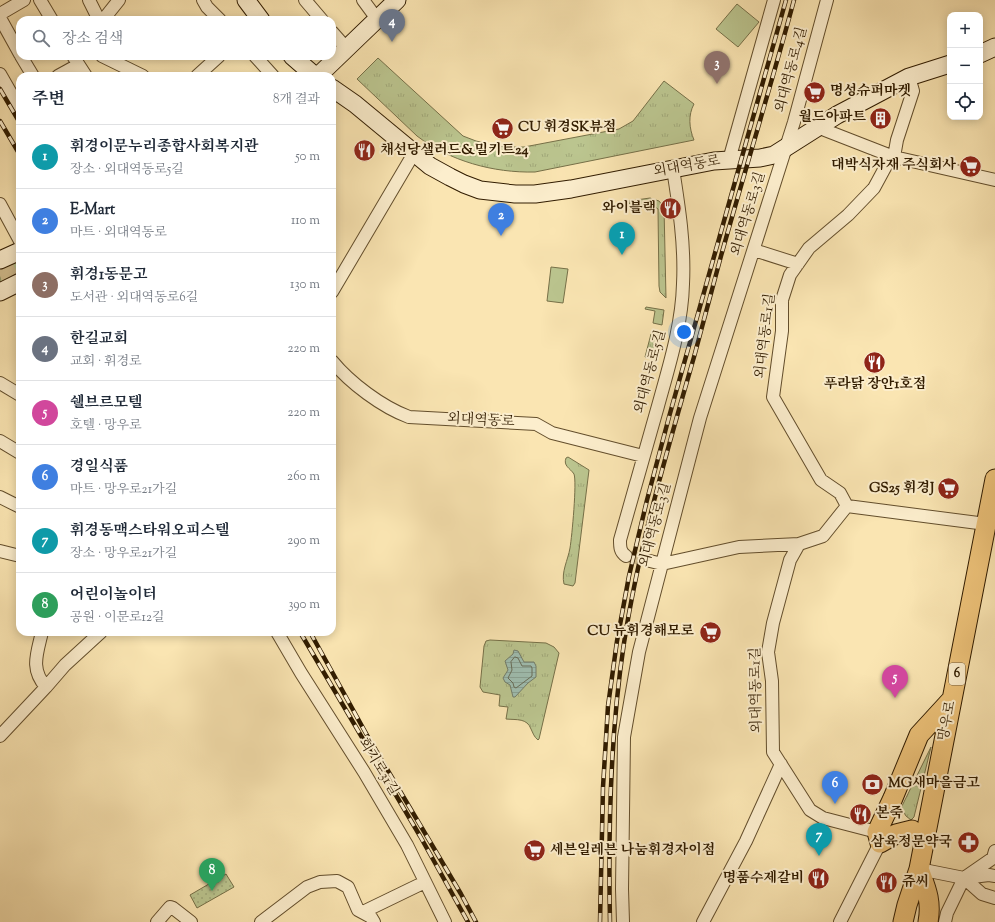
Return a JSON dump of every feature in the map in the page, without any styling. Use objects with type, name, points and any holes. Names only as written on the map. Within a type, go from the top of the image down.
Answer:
[{"type":"main road","name":"망우로","points":[[903,922],[919,869],[919,831],[952,699],[995,479]]},
{"type":"main road","points":[[878,837],[920,735],[952,699]]},
{"type":"main road","points":[[893,798],[892,808],[894,815],[898,820],[919,831]]},
{"type":"main road","points":[[878,837],[919,831]]},
{"type":"main road","points":[[919,869],[927,892],[930,910],[928,922]]},
{"type":"street","points":[[0,14],[24,0]]},
{"type":"street","points":[[40,0],[50,16]]},
{"type":"street","points":[[89,0],[97,16]]},
{"type":"street","points":[[106,16],[119,0]]},
{"type":"street","points":[[203,0],[207,7],[216,16]]},
{"type":"street","points":[[246,0],[258,16]]},
{"type":"street","points":[[305,0],[319,16]]},
{"type":"street","points":[[363,0],[378,19]]},
{"type":"street","points":[[336,59],[398,0]]},
{"type":"street","points":[[729,160],[774,0]]},
{"type":"street","name":"외대역동로4길","points":[[785,148],[794,122],[827,0]]},
{"type":"street","points":[[0,18],[16,46]]},
{"type":"street","points":[[336,37],[347,49]]},
{"type":"street","points":[[983,53],[995,47]]},
{"type":"street","points":[[24,60],[31,72]]},
{"type":"street","points":[[110,60],[136,72]]},
{"type":"street","points":[[201,72],[215,60]]},
{"type":"street","points":[[260,60],[270,72]]},
{"type":"street","points":[[297,60],[310,72]]},
{"type":"street","points":[[322,72],[335,60]]},
{"type":"street","points":[[63,72],[76,61],[83,72]]},
{"type":"street","name":"외대역동로","points":[[336,91],[355,104],[430,166],[464,184],[480,190],[515,194],[535,194],[571,189],[714,161],[760,158],[774,155],[837,115],[908,77],[947,65]]},
{"type":"street","points":[[0,74],[16,98]]},
{"type":"street","name":"외대역동로1길","points":[[847,506],[840,493],[821,480],[773,397],[782,331],[782,300],[790,275],[809,248],[848,215],[874,188],[887,164],[894,157],[897,140],[913,91],[908,77]]},
{"type":"street","points":[[817,127],[894,157],[995,180]]},
{"type":"street","name":"외대역동로3길","points":[[623,922],[624,736],[656,562],[785,148]]},
{"type":"street","points":[[336,285],[414,153]]},
{"type":"street","name":"외대역동로5길","points":[[626,556],[620,550],[620,540],[676,335],[681,308],[683,260],[681,224],[673,169]]},
{"type":"street","points":[[0,204],[16,234]]},
{"type":"street","points":[[754,250],[798,264]]},
{"type":"street","points":[[0,260],[16,253]]},
{"type":"street","points":[[0,292],[16,284]]},
{"type":"street","name":"외대역동로","points":[[336,365],[376,400],[409,417],[536,424],[552,434],[643,456]]},
{"type":"street","points":[[0,383],[16,393]]},
{"type":"street","points":[[0,441],[16,451]]},
{"type":"street","points":[[0,497],[16,505]]},
{"type":"street","points":[[656,562],[739,547],[799,544],[823,536],[847,506],[986,524]]},
{"type":"street","name":"외대역동로1길","points":[[799,544],[790,560],[773,623],[768,652],[772,681],[773,752],[810,810],[823,818],[878,837]]},
{"type":"street","points":[[0,551],[16,555]]},
{"type":"street","points":[[41,636],[36,660],[39,679],[46,687]]},
{"type":"street","points":[[0,736],[65,665],[97,636]]},
{"type":"street","name":"회기로31길","points":[[279,636],[364,772],[407,845],[445,922]]},
{"type":"street","points":[[704,922],[746,841],[782,764]]},
{"type":"street","points":[[840,922],[878,837]]},
{"type":"street","points":[[945,922],[947,913],[964,878],[993,858],[995,851]]},
{"type":"street","points":[[919,869],[964,878],[989,874],[995,876]]},
{"type":"street","points":[[964,878],[982,894],[995,898]]},
{"type":"street","points":[[261,922],[306,887],[320,882],[337,881],[348,887],[358,910],[371,917],[374,922]]},
{"type":"street","points":[[363,912],[425,882]]},
{"type":"street","points":[[156,922],[170,907],[192,922]]},
{"type":"green space","points":[[737,4],[759,22],[738,47],[716,29]]},
{"type":"green space","points":[[378,58],[463,136],[476,141],[505,147],[524,147],[619,129],[633,121],[664,81],[694,104],[690,122],[694,140],[535,172],[519,172],[488,168],[458,159],[430,145],[417,136],[357,79]]},
{"type":"green space","points":[[650,198],[659,201],[664,207],[666,298],[660,292],[659,286],[658,209],[651,204],[630,207],[629,201]]},
{"type":"green space","points":[[16,259],[16,276],[0,284],[0,267]]},
{"type":"green space","points":[[551,267],[568,269],[563,303],[547,301]]},
{"type":"green space","points":[[646,307],[664,310],[662,325],[653,323],[655,311],[645,309]]},
{"type":"green space","points":[[651,334],[659,336],[653,359],[645,357]]},
{"type":"green space","points":[[568,457],[589,470],[575,583],[573,586],[564,584],[563,580],[571,542],[575,498],[574,474],[565,463],[566,458]]},
{"type":"green space","points":[[486,641],[546,643],[554,647],[559,653],[538,740],[529,725],[524,721],[506,719],[508,707],[499,706],[500,695],[483,692],[480,687],[484,646]]},
{"type":"green space","points":[[931,747],[914,817],[911,820],[906,816],[901,808]]},
{"type":"green space","points":[[226,874],[234,887],[197,908],[190,895]]},
{"type":"water","points":[[514,650],[518,651],[524,662],[534,662],[536,666],[536,677],[515,697],[513,697],[510,685],[505,682],[503,678],[508,670],[505,661],[513,654]]},
{"type":"tunnel","points":[[0,276],[16,268]]},
{"type":"tunnel","points":[[626,556],[650,561]]},
{"type":"railway","points":[[600,922],[603,787],[608,706],[617,641],[629,576],[669,417],[786,0]]},
{"type":"railway","points":[[610,922],[609,852],[613,747],[619,678],[637,571],[664,463],[794,0]]},
{"type":"railway","points":[[0,89],[16,116]]},
{"type":"railway","points":[[0,121],[16,148]]},
{"type":"railway","points":[[302,636],[420,836],[468,922]]},
{"type":"railway","points":[[312,636],[368,737],[476,922]]},
{"type":"place","name":"한길교회","points":[[392,42]]},
{"type":"place","name":"휘경1동문고","points":[[717,84]]},
{"type":"place","name":"명성슈퍼마켓","points":[[814,92]]},
{"type":"place","name":"월드아파트","points":[[881,118]]},
{"type":"place","name":"CU 휘경SK뷰점","points":[[503,128]]},
{"type":"place","name":"채선당샐러드&밀키트24","points":[[365,151]]},
{"type":"place","name":"대박식자재 주식회사","points":[[971,166]]},
{"type":"place","name":"와이블랙","points":[[671,209]]},
{"type":"place","name":"E-Mart","points":[[501,236]]},
{"type":"place","name":"휘경이문누리종합사회복지관","points":[[622,255]]},
{"type":"place","name":"푸라닭 장안1호점","points":[[875,363]]},
{"type":"place","name":"GS25 휘경J","points":[[949,489]]},
{"type":"place","name":"CU 뉴휘경해모로","points":[[710,632]]},
{"type":"place","name":"쉘브르모텔","points":[[895,698]]},
{"type":"place","name":"MG새마을금고","points":[[872,784]]},
{"type":"place","name":"경일식품","points":[[835,804]]},
{"type":"place","name":"본죽","points":[[861,814]]},
{"type":"place","name":"삼육정문약국","points":[[968,843]]},
{"type":"place","name":"세븐일레븐 나눔휘경자이점","points":[[534,851]]},
{"type":"place","name":"휘경동맥스타워오피스텔","points":[[819,856]]},
{"type":"place","name":"명품수제갈비","points":[[819,879]]},
{"type":"place","name":"쥬씨","points":[[886,883]]},
{"type":"place","name":"어린이놀이터","points":[[212,891]]}]
